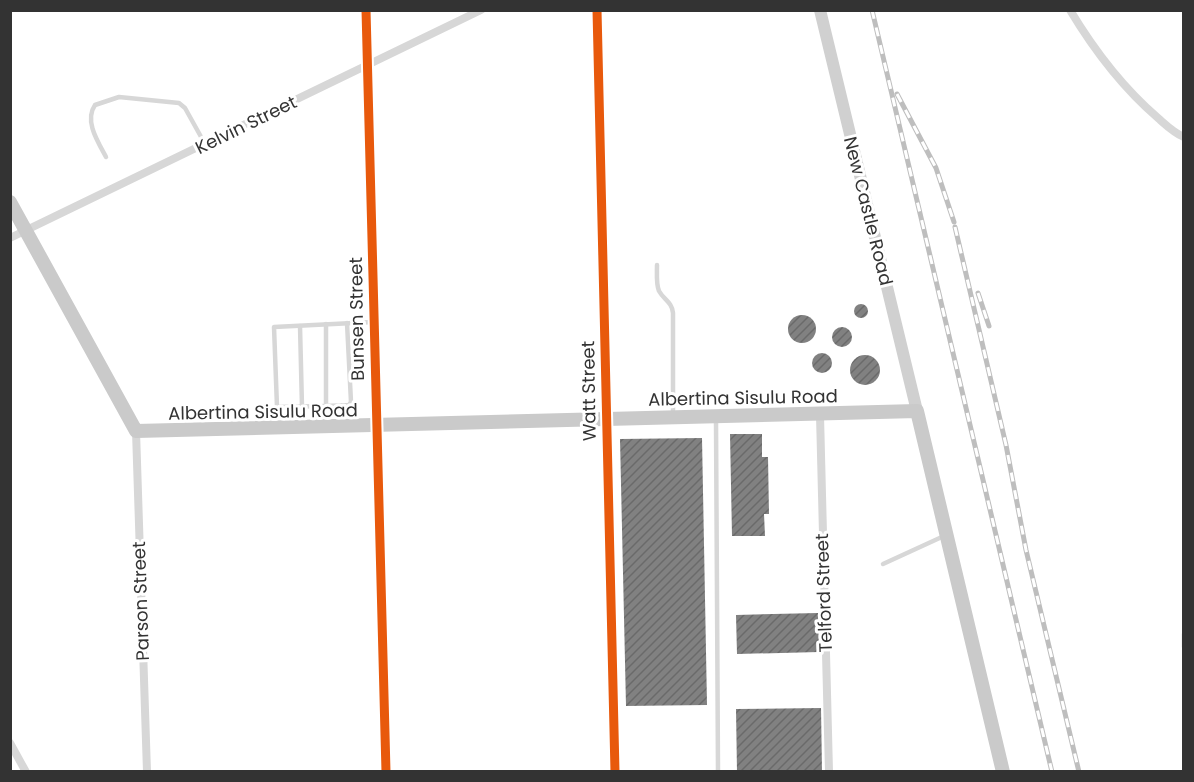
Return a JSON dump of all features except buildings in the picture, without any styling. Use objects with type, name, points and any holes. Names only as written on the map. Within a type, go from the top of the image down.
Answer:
[{"type":"main road","points":[[10,202],[136,431]]},
{"type":"main road","name":"Albertina Sisulu Road","points":[[136,431],[917,411]]},
{"type":"main road","points":[[917,411],[1003,771]]},
{"type":"street","name":"Bunsen Street","points":[[366,10],[386,771]]},
{"type":"street","name":"Kelvin Street","points":[[10,238],[480,10]]},
{"type":"street","name":"Watt Street","points":[[597,10],[615,771]]},
{"type":"street","name":"New Castle Road","points":[[820,10],[917,411]]},
{"type":"street","points":[[1070,10],[1085,35],[1121,82],[1152,113],[1184,137]]},
{"type":"street","name":"Telford Street","points":[[820,415],[829,771]]},
{"type":"street","name":"Parson Street","points":[[136,431],[147,771]]},
{"type":"street","points":[[10,743],[26,771]]},
{"type":"lane","points":[[105,157],[91,122],[91,114],[95,105],[119,97],[179,103],[185,108],[205,144]]},
{"type":"lane","points":[[657,265],[660,293],[670,302],[674,312],[673,418]]},
{"type":"lane","points":[[347,323],[351,402],[349,405],[277,407],[274,327],[326,324],[347,323],[373,322]]},
{"type":"lane","points":[[326,324],[326,406]]},
{"type":"lane","points":[[300,326],[302,406]]},
{"type":"lane","points":[[716,417],[718,771]]},
{"type":"lane","points":[[883,564],[946,535]]},
{"type":"lane","points":[[1184,634],[1184,647]]},
{"type":"railway","points":[[872,10],[1052,772]]},
{"type":"railway","points":[[897,94],[936,168],[954,222]]},
{"type":"railway","points":[[955,227],[1006,445],[1026,550],[1079,772]]},
{"type":"railway","points":[[978,293],[989,326]]},
{"type":"cycle path","points":[[366,10],[386,772]]},
{"type":"cycle path","points":[[597,10],[615,772]]}]
